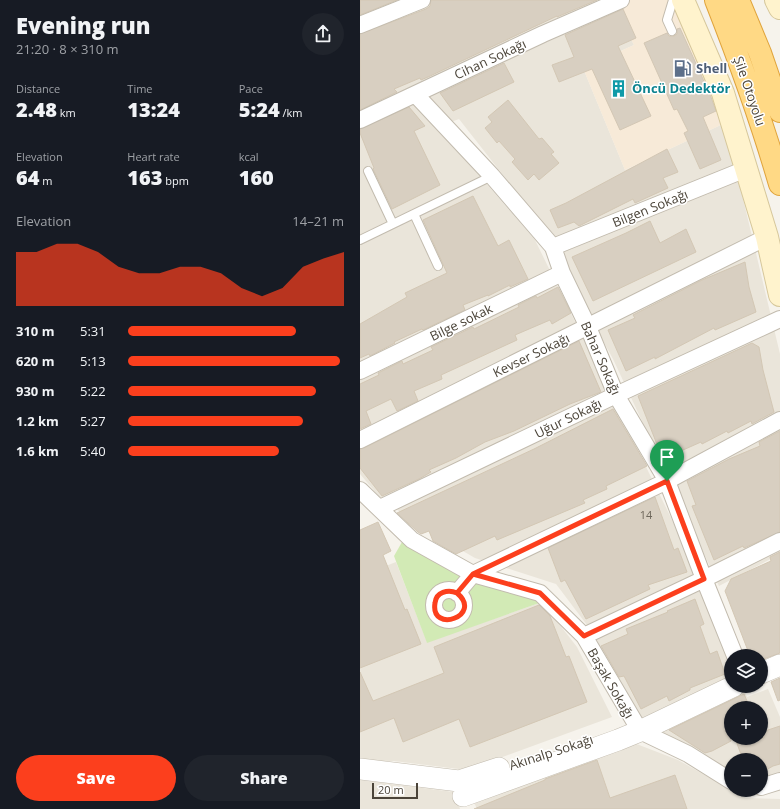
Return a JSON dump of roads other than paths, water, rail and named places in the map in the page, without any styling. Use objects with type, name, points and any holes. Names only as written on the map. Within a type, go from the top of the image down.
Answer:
[{"type":"highway","name":"Şile Otoyolu","points":[[716,0],[738,55],[767,139],[780,184]]},
{"type":"highway","name":"Şile Otoyolu","points":[[738,0],[760,53],[780,111]]},
{"type":"main road","points":[[683,0],[746,169],[767,237],[780,295]]},
{"type":"main road","points":[[776,0],[780,8]]},
{"type":"street","points":[[360,25],[422,0]]},
{"type":"street","name":"Cihan Sokağı","points":[[360,120],[543,34],[621,0]]},
{"type":"street","name":"Bahar Sokağı","points":[[416,94],[492,176],[553,247],[562,273],[588,327],[616,395],[667,481],[732,649]]},
{"type":"street","name":"Bilgen Sokağı","points":[[553,247],[746,169]]},
{"type":"street","name":"Kevser Sokağı","points":[[360,440],[767,237]]},
{"type":"street","name":"Bilge sokak","points":[[360,371],[562,273]]},
{"type":"street","name":"Uğur Sokağı","points":[[380,508],[616,395],[780,319]]},
{"type":"street","points":[[457,593],[473,574],[667,481],[780,420]]},
{"type":"street","name":"Başak Sokağı","points":[[360,490],[412,540],[473,574],[540,593],[584,636],[640,731],[688,754],[724,777]]},
{"type":"street","points":[[584,636],[780,541]]},
{"type":"street","points":[[768,670],[780,665]]},
{"type":"street","points":[[640,731],[724,691]]},
{"type":"street","name":"Akınalp Sokağı","points":[[360,769],[463,795],[620,729],[640,731]]},
{"type":"street","points":[[768,785],[780,781]]},
{"type":"lane","points":[[672,31],[667,20],[673,0]]},
{"type":"lane","points":[[368,171],[393,224]]},
{"type":"lane","points":[[360,240],[492,176]]},
{"type":"lane","points":[[414,214],[438,266]]},
{"type":"place","name":"Shell","points":[[683,68]]},
{"type":"place","name":"Öncü Dedektör","points":[[619,88]]}]
